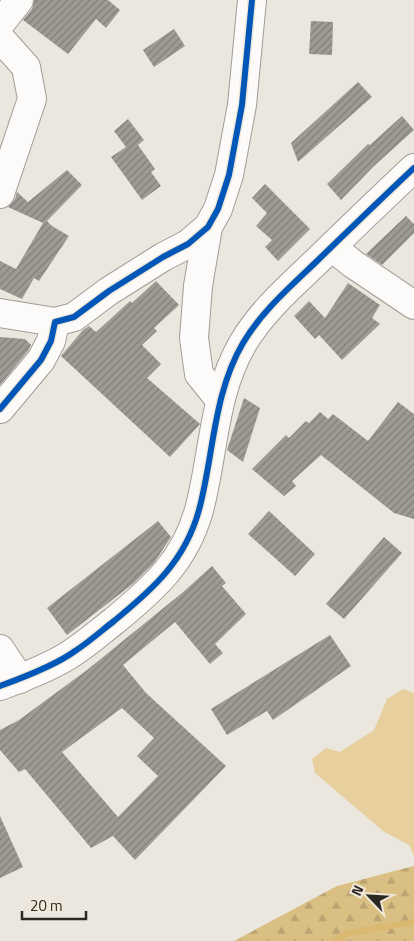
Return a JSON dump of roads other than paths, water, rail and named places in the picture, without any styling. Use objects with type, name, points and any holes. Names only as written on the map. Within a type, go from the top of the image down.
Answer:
[{"type":"street","points":[[0,24],[19,0]]},
{"type":"street","points":[[0,312],[55,322],[74,317],[109,291],[163,257],[188,244],[208,226],[218,209],[229,175],[242,105],[252,0]]},
{"type":"street","points":[[0,38],[26,67],[32,99],[0,194]]},
{"type":"street","points":[[0,649],[10,683],[74,652],[146,596],[165,576],[180,555],[199,510],[220,400],[243,343],[261,317],[414,168]]},
{"type":"street","points":[[208,226],[198,286],[194,338],[199,374],[220,400]]},
{"type":"street","points":[[332,247],[353,264],[414,304]]},
{"type":"street","points":[[0,409],[40,360],[51,341],[55,322]]},
{"type":"waterway","points":[[336,941],[348,933],[414,922]]}]
